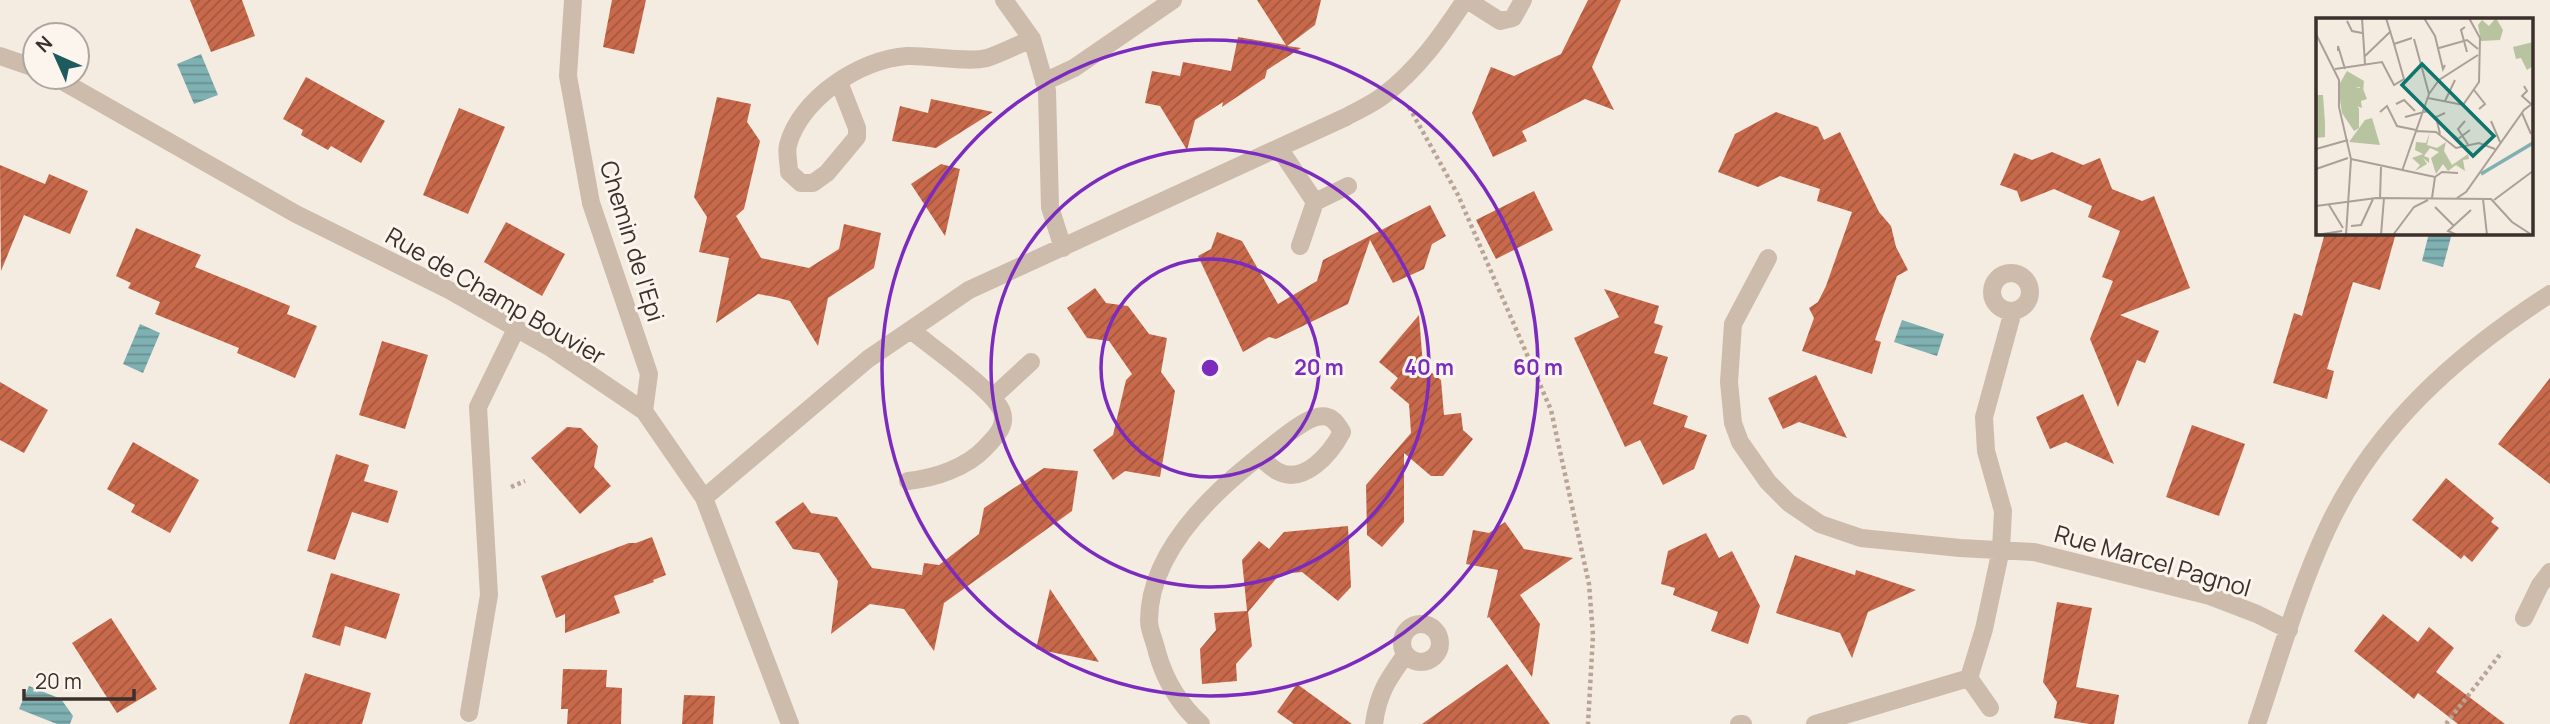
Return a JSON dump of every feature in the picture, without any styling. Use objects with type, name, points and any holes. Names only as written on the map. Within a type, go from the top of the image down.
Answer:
[{"type":"street","name":"Chemin de l'Epi","points":[[573,0],[568,76],[591,203],[649,374],[645,411]]},
{"type":"street","points":[[1004,0],[1032,39],[1044,82],[1050,207],[1063,247]]},
{"type":"street","points":[[1044,82],[1074,68],[1173,0]]},
{"type":"street","points":[[704,498],[868,359],[970,290],[1346,117],[1383,96],[1408,74],[1437,42],[1466,0],[1500,21],[1513,18],[1523,0]]},
{"type":"street","points":[[839,82],[857,128],[857,137],[827,173],[813,183],[801,183],[789,172],[787,146],[804,112],[839,82],[877,63],[905,56],[985,59],[1032,39]]},
{"type":"street","points":[[0,56],[21,63]]},
{"type":"street","name":"Rue de Champ Bouvier","points":[[80,91],[296,214],[449,290],[551,348],[645,411],[704,498],[790,724]]},
{"type":"street","points":[[1279,148],[1315,202]]},
{"type":"street","points":[[1300,246],[1315,202],[1348,186]]},
{"type":"street","name":"Rue Marcel Pagnol","points":[[1768,258],[1733,324],[1729,382],[1733,423],[1740,442],[1768,482],[1789,503],[1820,524],[1861,538],[2035,552],[2210,596],[2289,630]]},
{"type":"street","points":[[2257,724],[2306,578],[2327,528],[2351,485],[2381,442],[2423,392],[2459,359],[2514,317],[2550,294]]},
{"type":"street","points":[[1969,678],[1984,629],[2001,549],[2003,511],[1986,451],[1984,417],[2013,311]]},
{"type":"street","points":[[469,713],[489,595],[478,407],[516,329]]},
{"type":"street","points":[[908,481],[928,479],[974,459],[1001,431],[1003,413],[993,397],[911,330]]},
{"type":"street","points":[[993,397],[1031,362]]},
{"type":"street","points":[[1201,724],[1185,709],[1163,672],[1149,622],[1157,579],[1175,543],[1217,491],[1259,457]]},
{"type":"street","points":[[2524,618],[2540,585],[2550,572]]},
{"type":"street","points":[[1374,724],[1383,685],[1406,654]]},
{"type":"street","points":[[1969,678],[1990,708]]},
{"type":"street","points":[[1815,724],[1969,678]]},
{"type":"path","points":[[1408,105],[1458,195],[1551,410],[1589,584],[1593,635],[1588,724]]},
{"type":"path","points":[[2446,724],[2502,652]]},
{"type":"water","points":[[201,54],[218,95],[194,104],[177,64]]},
{"type":"water","points":[[2429,234],[2452,234],[2443,267],[2422,261]]},
{"type":"water","points":[[1902,320],[1944,334],[1937,356],[1894,342]]},
{"type":"water","points":[[140,324],[160,333],[143,373],[123,364]]},
{"type":"water","points":[[29,686],[61,699],[73,716],[70,724],[57,724],[19,709]]},
{"type":"building","points":[[190,0],[242,0],[255,36],[211,52]]},
{"type":"building","points":[[612,0],[646,0],[634,54],[603,47]]},
{"type":"building","points":[[1257,0],[1321,0],[1315,25],[1287,46],[1301,48],[1267,70],[1265,78],[1222,107],[1223,102],[1195,120],[1187,150],[1160,106],[1145,103],[1152,71],[1180,76],[1183,62],[1231,71],[1238,37],[1286,45]]},
{"type":"building","points":[[1588,0],[1621,0],[1592,67],[1614,110],[1585,99],[1522,131],[1527,141],[1493,157],[1472,113],[1491,67],[1514,76],[1561,54]]},
{"type":"building","points":[[306,77],[385,121],[361,163],[331,146],[328,150],[301,135],[303,130],[283,119]]},
{"type":"building","points":[[717,97],[751,104],[747,122],[760,141],[744,209],[736,216],[761,258],[809,268],[839,249],[844,224],[881,233],[874,268],[828,298],[818,346],[790,301],[775,297],[758,294],[716,323],[729,258],[699,252],[707,217],[694,197]]},
{"type":"building","points":[[931,99],[993,112],[936,148],[892,141],[900,106],[928,113]]},
{"type":"building","points":[[459,108],[505,127],[468,214],[423,195]]},
{"type":"building","points":[[1776,112],[1818,127],[1824,140],[1840,132],[1879,212],[1891,226],[1896,247],[1908,270],[1897,276],[1875,340],[1881,342],[1872,374],[1802,351],[1814,318],[1809,308],[1818,302],[1826,286],[1852,212],[1817,201],[1820,189],[1780,176],[1758,187],[1718,172],[1735,134]]},
{"type":"building","points":[[2052,152],[2083,165],[2100,158],[2112,189],[2142,201],[2154,196],[2190,288],[2120,315],[2159,331],[2145,363],[2137,360],[2118,407],[2090,339],[2113,281],[2102,277],[2120,231],[2088,217],[2092,206],[2054,189],[2021,202],[2017,191],[2000,185],[2014,153],[2032,160]]},
{"type":"building","points":[[941,164],[960,169],[945,236],[911,184]]},
{"type":"building","points":[[0,165],[45,184],[49,174],[88,191],[70,234],[24,215],[1,271]]},
{"type":"building","points":[[1534,191],[1553,230],[1496,259],[1476,220]]},
{"type":"building","points":[[1430,205],[1446,236],[1432,244],[1424,269],[1393,283],[1370,240],[1348,304],[1276,339],[1269,337],[1243,352],[1198,256],[1211,249],[1217,232],[1242,241],[1278,304],[1317,281],[1323,260]]},
{"type":"building","points":[[506,222],[565,254],[542,296],[484,262]]},
{"type":"building","points":[[136,228],[201,255],[195,267],[290,306],[287,314],[317,326],[295,378],[237,353],[239,348],[155,314],[160,302],[128,288],[131,283],[116,276]]},
{"type":"building","points":[[2325,234],[2396,234],[2380,290],[2353,282],[2327,369],[2334,371],[2327,399],[2273,383],[2294,313],[2302,316]]},
{"type":"building","points":[[1095,288],[1106,303],[1128,306],[1149,334],[1167,338],[1161,372],[1175,391],[1160,477],[1125,471],[1113,480],[1093,450],[1113,435],[1126,380],[1132,374],[1109,341],[1087,338],[1067,308]]},
{"type":"building","points":[[1604,289],[1659,306],[1654,323],[1663,326],[1654,353],[1668,357],[1653,404],[1688,416],[1684,427],[1707,435],[1694,469],[1663,485],[1640,440],[1625,447],[1574,338],[1619,317]]},
{"type":"building","points":[[1419,315],[1423,366],[1441,380],[1444,415],[1461,413],[1463,430],[1473,439],[1443,476],[1431,476],[1404,453],[1404,522],[1382,547],[1367,535],[1366,485],[1411,433],[1409,404],[1390,388],[1398,378],[1379,362]]},
{"type":"building","points":[[382,341],[428,355],[405,429],[359,415]]},
{"type":"building","points":[[1816,375],[1847,438],[1799,422],[1783,429],[1768,398]]},
{"type":"building","points":[[2550,378],[2550,484],[2498,444]]},
{"type":"building","points":[[0,382],[48,410],[24,453],[0,440]]},
{"type":"building","points":[[2083,394],[2114,464],[2066,442],[2050,449],[2036,417]]},
{"type":"building","points":[[2192,425],[2245,444],[2219,516],[2166,497]]},
{"type":"building","points":[[567,427],[581,428],[598,446],[594,467],[611,486],[580,514],[531,458]]},
{"type":"building","points":[[133,442],[199,480],[170,533],[131,512],[135,505],[107,489]]},
{"type":"building","points":[[336,454],[369,465],[364,481],[398,491],[388,523],[352,512],[335,560],[307,551]]},
{"type":"building","points":[[1044,468],[1078,471],[1072,511],[944,603],[934,651],[904,609],[870,604],[831,634],[838,581],[819,553],[793,549],[775,522],[803,502],[811,513],[837,517],[872,568],[922,575],[924,563],[939,565],[979,534],[984,508]]},
{"type":"building","points":[[2446,478],[2494,518],[2491,522],[2499,528],[2472,562],[2464,555],[2461,559],[2412,520]]},
{"type":"building","points":[[1505,522],[1524,549],[1573,558],[1520,595],[1540,624],[1532,677],[1489,617],[1487,618],[1498,570],[1466,564],[1473,530],[1489,533]]},
{"type":"building","points":[[1348,526],[1351,587],[1338,601],[1302,572],[1280,574],[1248,612],[1252,646],[1236,664],[1237,681],[1202,684],[1200,649],[1216,630],[1214,613],[1247,611],[1242,560],[1259,541],[1269,549],[1284,532]]},
{"type":"building","points":[[1706,533],[1719,558],[1732,551],[1760,606],[1748,644],[1711,631],[1718,612],[1673,595],[1675,588],[1661,584],[1668,551]]},
{"type":"building","points":[[652,537],[666,575],[614,596],[620,613],[565,633],[565,614],[556,618],[541,576]]},
{"type":"building","points":[[1795,555],[1855,575],[1856,570],[1916,590],[1868,612],[1852,658],[1840,633],[1776,613]]},
{"type":"building","points":[[331,573],[400,594],[386,639],[345,626],[340,646],[312,637]]},
{"type":"building","points":[[1050,589],[1099,662],[1036,649]]},
{"type":"building","points":[[2057,602],[2092,608],[2076,687],[2119,695],[2114,724],[2089,724],[2054,718],[2057,702],[2043,682]]},
{"type":"building","points":[[2383,614],[2418,642],[2429,627],[2454,648],[2436,672],[2505,724],[2458,724],[2418,693],[2414,699],[2354,651]]},
{"type":"building","points":[[111,618],[157,689],[117,713],[72,643]]},
{"type":"building","points":[[1507,664],[1550,724],[1422,724]]},
{"type":"building","points":[[563,669],[607,670],[606,687],[622,688],[621,724],[567,724],[568,709],[561,709]]},
{"type":"building","points":[[305,673],[371,693],[362,724],[289,724]]},
{"type":"building","points":[[1297,684],[1352,724],[1294,724],[1277,712]]},
{"type":"building","points":[[684,695],[715,696],[713,724],[682,724]]}]
